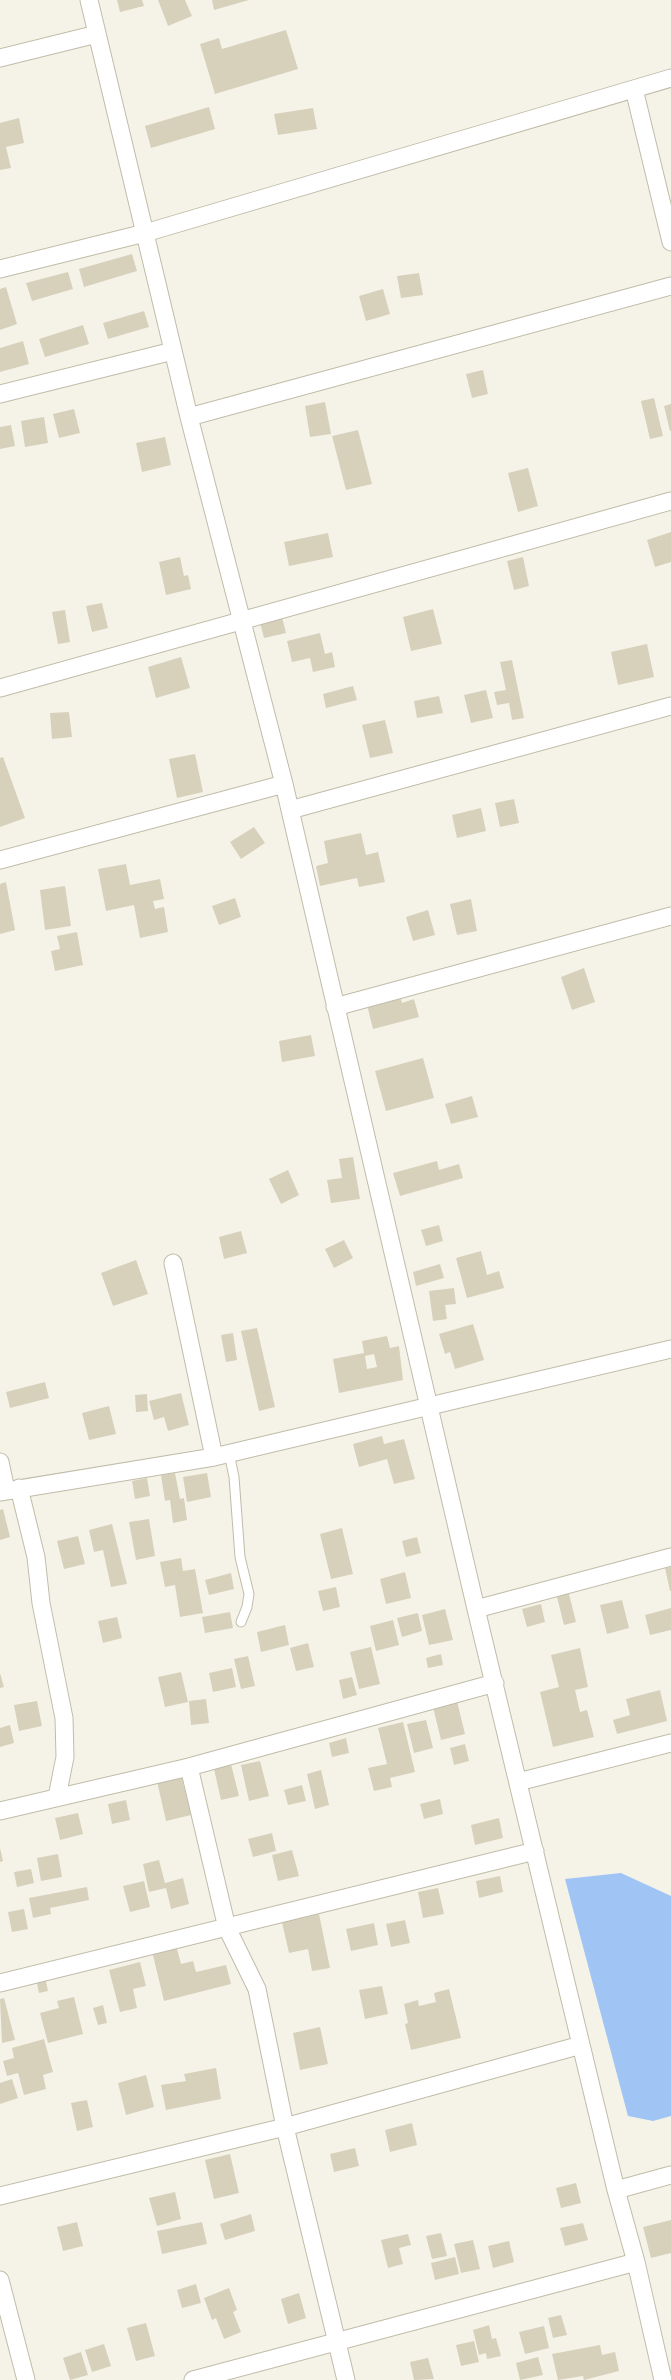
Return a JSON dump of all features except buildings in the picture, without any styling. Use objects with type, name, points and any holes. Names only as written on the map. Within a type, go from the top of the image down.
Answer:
[{"type":"street","points":[[89,0],[189,416],[284,784],[476,1609],[616,2190],[636,2262],[663,2380]]},
{"type":"street","points":[[0,58],[97,34]]},
{"type":"street","points":[[0,269],[145,233],[671,78]]},
{"type":"street","points":[[634,89],[671,242]]},
{"type":"street","points":[[189,416],[671,286]]},
{"type":"street","points":[[0,394],[173,351]]},
{"type":"street","points":[[0,688],[242,622],[671,501]]},
{"type":"street","points":[[290,810],[671,706]]},
{"type":"street","points":[[0,860],[284,784]]},
{"type":"street","points":[[335,1007],[671,916]]},
{"type":"street","points":[[173,1263],[221,1455]]},
{"type":"street","points":[[8,1490],[221,1455],[671,1349]]},
{"type":"street","points":[[0,1462],[8,1490],[36,1557],[43,1609],[64,1718],[65,1758],[57,1797]]},
{"type":"street","points":[[476,1609],[671,1557]]},
{"type":"street","points":[[0,1811],[189,1767],[495,1683]]},
{"type":"street","points":[[518,1782],[671,1743]]},
{"type":"street","points":[[189,1767],[227,1928],[257,1989],[285,2127],[346,2380]]},
{"type":"street","points":[[0,1983],[535,1851]]},
{"type":"street","points":[[0,2196],[285,2127],[581,2045]]},
{"type":"street","points":[[616,2190],[671,2175]]},
{"type":"street","points":[[193,2380],[636,2262]]},
{"type":"street","points":[[0,2280],[26,2380]]},
{"type":"lane","points":[[221,1455],[234,1477],[240,1557],[249,1594],[247,1607],[241,1622]]},
{"type":"water","points":[[621,1873],[671,1896],[671,2116],[653,2121],[628,2116],[565,1879]]}]
